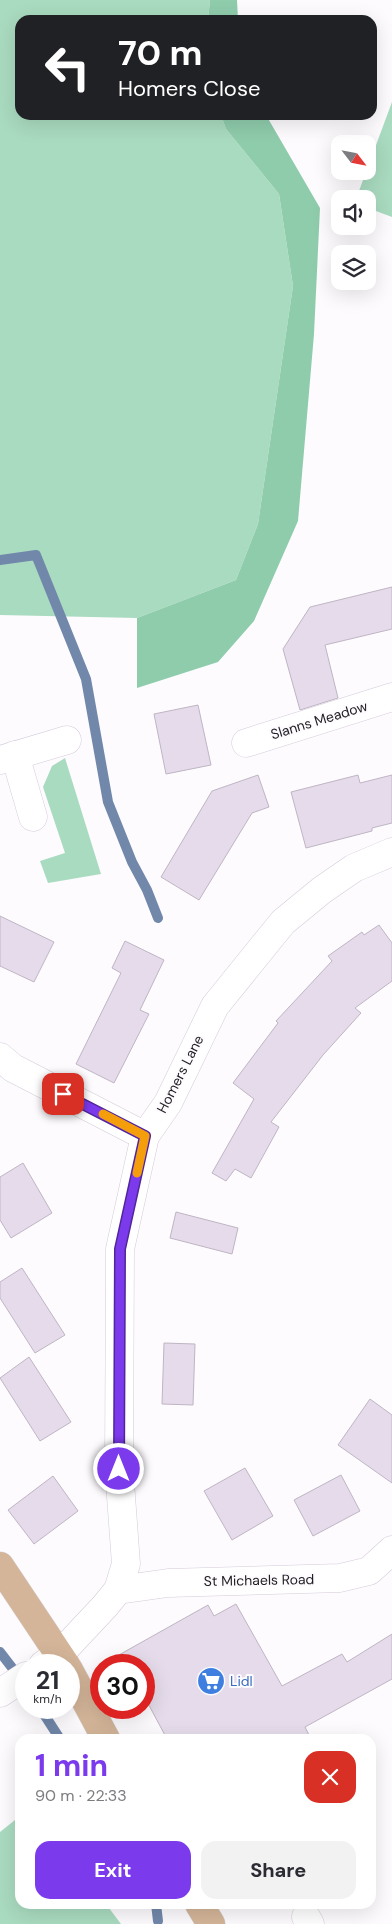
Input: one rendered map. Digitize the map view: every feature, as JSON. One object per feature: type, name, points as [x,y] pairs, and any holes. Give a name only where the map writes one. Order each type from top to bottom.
[{"type":"main road","points":[[0,1566],[54,1654]]},
{"type":"main road","points":[[80,1697],[103,1734]]},
{"type":"main road","points":[[203,1909],[211,1924]]},
{"type":"street","name":"Slanns Meadow","points":[[246,743],[392,698]]},
{"type":"street","points":[[33,817],[8,758],[66,740]]},
{"type":"street","name":"Homers Lane","points":[[66,1654],[118,1590],[126,1564],[119,1469],[120,1249],[145,1136],[168,1103],[215,1006],[283,922],[322,890],[354,868],[392,852]]},
{"type":"street","points":[[0,1056],[13,1068],[145,1136]]},
{"type":"street","name":"St Michaels Road","points":[[118,1590],[168,1583],[340,1578],[369,1570],[392,1550]]},
{"type":"street","points":[[0,1693],[15,1683]]},
{"type":"green space","points":[[0,0],[210,0],[208,15],[15,15],[15,120],[223,120],[226,129],[279,194],[293,286],[258,524],[236,580],[137,618],[0,615]]},
{"type":"green space","points":[[210,0],[237,0],[238,15],[208,15]]},
{"type":"green space","points":[[392,102],[392,217],[376,211],[376,190],[359,190],[363,180],[376,180],[376,145]]},
{"type":"green space","points":[[223,120],[269,120],[320,208],[314,334],[298,521],[254,621],[218,662],[137,688],[137,618],[236,580],[258,524],[293,286],[279,194],[226,129]]},
{"type":"green space","points":[[65,758],[101,874],[48,883],[40,861],[65,853],[43,787],[52,766]]},
{"type":"green space","points":[[15,1820],[15,1909],[110,1909],[121,1924],[0,1924],[0,1832]]},
{"type":"building","points":[[392,587],[392,629],[325,645],[338,698],[300,710],[283,649],[310,607]]},
{"type":"building","points":[[198,705],[211,765],[166,774],[154,714]]},
{"type":"building","points":[[258,775],[269,807],[252,813],[199,900],[161,877],[212,791]]},
{"type":"building","points":[[358,775],[360,783],[392,775],[392,823],[372,828],[372,831],[306,848],[291,792]]},
{"type":"building","points":[[0,916],[54,942],[34,982],[0,966]]},
{"type":"building","points":[[379,925],[392,943],[392,981],[355,1008],[361,1013],[323,1055],[271,1122],[279,1127],[251,1178],[235,1169],[226,1181],[212,1173],[254,1099],[233,1083],[278,1023],[276,1021],[332,961],[328,956],[362,932],[364,935]]},
{"type":"building","points":[[125,941],[164,960],[140,1010],[149,1014],[114,1083],[76,1064],[121,973],[112,968]]},
{"type":"building","points":[[23,1163],[52,1213],[11,1238],[0,1220],[0,1177]]},
{"type":"building","points":[[176,1212],[238,1228],[232,1254],[170,1238]]},
{"type":"building","points":[[22,1268],[65,1335],[35,1353],[0,1298],[0,1282]]},
{"type":"building","points":[[164,1343],[195,1344],[193,1405],[162,1404]]},
{"type":"building","points":[[29,1357],[71,1422],[40,1441],[0,1378]]},
{"type":"building","points":[[370,1399],[392,1415],[392,1483],[338,1445]]},
{"type":"building","points":[[245,1468],[273,1516],[232,1540],[204,1491]]},
{"type":"building","points":[[341,1475],[360,1511],[313,1536],[294,1500]]},
{"type":"building","points":[[53,1476],[78,1511],[34,1544],[8,1510]]},
{"type":"building","name":"Lidl","points":[[236,1604],[282,1686],[342,1654],[347,1662],[392,1634],[392,1679],[305,1727],[308,1734],[164,1734],[155,1717],[155,1654],[121,1654],[208,1605],[214,1616]]},
{"type":"waterway","points":[[0,560],[36,555],[86,679],[108,802],[132,862],[147,890],[158,918]]},
{"type":"waterway","points":[[0,1652],[15,1672]]},
{"type":"waterway","points":[[47,1719],[57,1734]]},
{"type":"waterway","points":[[157,1909],[158,1921]]},
{"type":"slow traffic","points":[[103,1114],[145,1136],[137,1173]]},
{"type":"place","name":"Lidl","points":[[211,1681]]},
{"type":"route","points":[[63,1094],[145,1136],[120,1249],[119,1469]]}]
